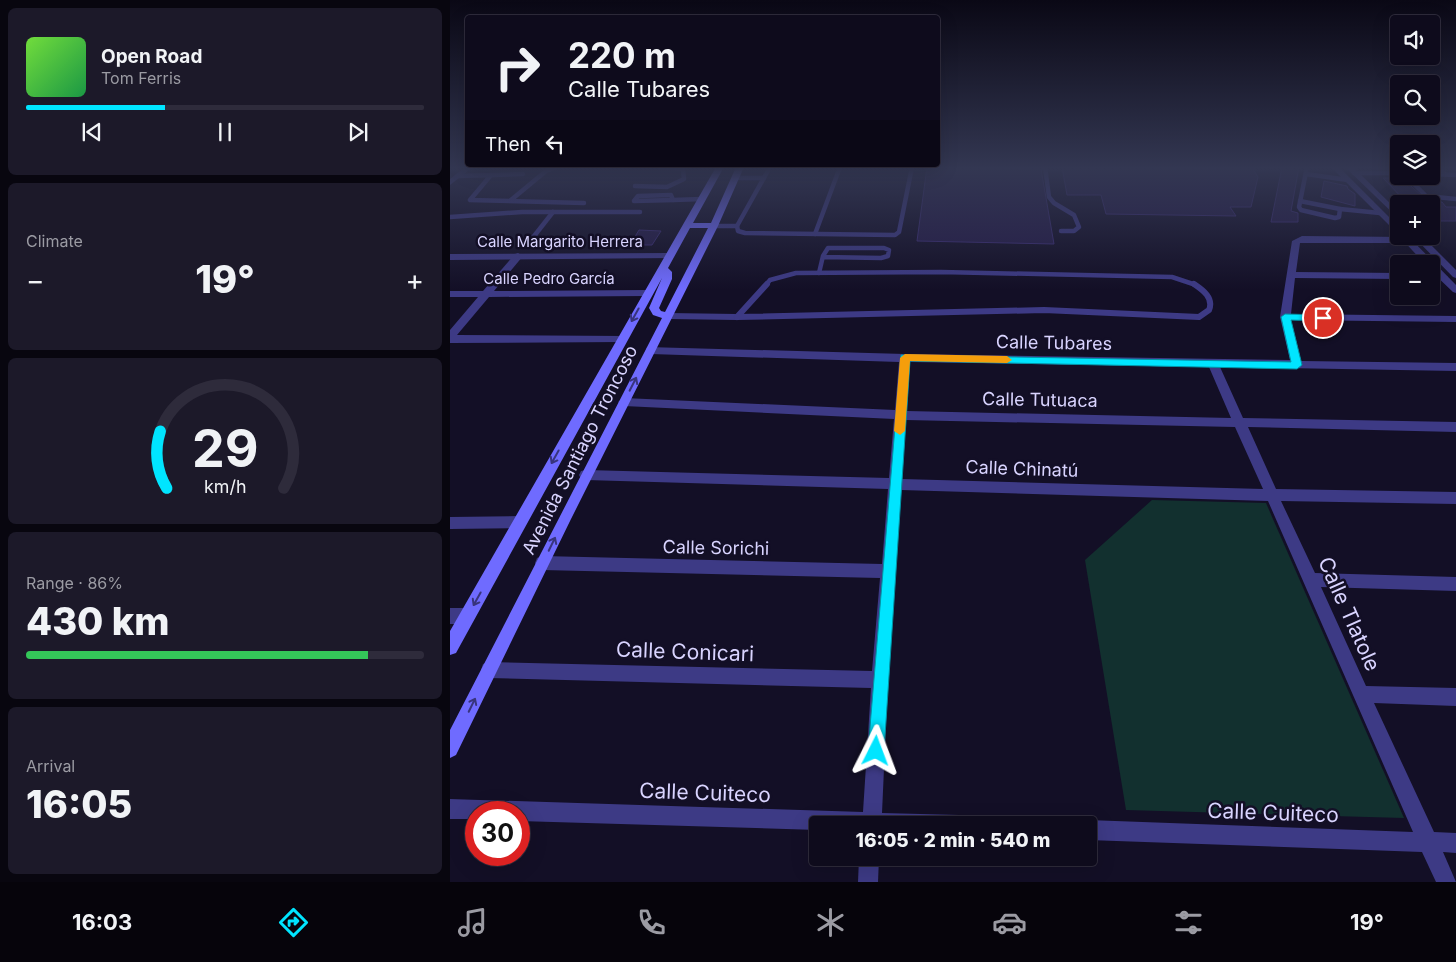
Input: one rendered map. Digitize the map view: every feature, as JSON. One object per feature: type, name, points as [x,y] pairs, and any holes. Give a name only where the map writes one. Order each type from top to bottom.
[{"type":"main road","name":"Avenida Santiago Troncoso","points":[[450,647],[518,522],[697,208]]},
{"type":"main road","name":"Avenida Santiago Troncoso","points":[[450,749],[586,475],[722,208]]},
{"type":"main road","points":[[688,225],[714,226]]},
{"type":"main road","points":[[662,268],[667,272],[667,279],[654,308],[657,313],[668,316]]},
{"type":"street","points":[[1375,208],[1390,223]]},
{"type":"street","points":[[1297,365],[1285,317],[1290,275],[1298,240],[1390,238]]},
{"type":"street","points":[[1412,245],[1422,255]]},
{"type":"street","points":[[1426,245],[1456,275]]},
{"type":"street","points":[[450,338],[518,256]]},
{"type":"street","name":"Calle Margarito Herrera","points":[[450,257],[669,256]]},
{"type":"street","points":[[1440,274],[1456,290]]},
{"type":"street","points":[[1290,275],[1390,276]]},
{"type":"street","name":"Calle Pedro García","points":[[450,294],[647,293]]},
{"type":"street","points":[[1285,317],[1456,319]]},
{"type":"street","points":[[450,338],[622,338]]},
{"type":"street","name":"Calle Tubares","points":[[651,350],[905,358],[1456,368]]},
{"type":"street","points":[[872,816],[880,680],[905,358]]},
{"type":"street","name":"Calle Tlatole","points":[[1213,364],[1270,495],[1312,580],[1446,882]]},
{"type":"street","name":"Calle Tutuaca","points":[[624,402],[901,415],[1456,427]]},
{"type":"street","name":"Calle Chinatú","points":[[586,475],[1270,495],[1456,498]]},
{"type":"street","points":[[450,523],[518,522]]},
{"type":"street","name":"Calle Sorichi","points":[[542,563],[889,571]]},
{"type":"street","points":[[1312,580],[1456,584]]},
{"type":"street","points":[[450,616],[467,616]]},
{"type":"street","name":"Calle Conicari","points":[[490,670],[880,680]]},
{"type":"street","points":[[1363,694],[1456,697]]},
{"type":"street","name":"Calle Cuiteco","points":[[450,809],[809,821]]},
{"type":"street","name":"Calle Cuiteco","points":[[1097,830],[1456,843]]},
{"type":"street","points":[[868,882],[869,866]]},
{"type":"lane","points":[[747,208],[737,226],[738,231],[745,233],[815,234],[898,234],[903,208]]},
{"type":"lane","points":[[815,234],[825,208]]},
{"type":"lane","points":[[1061,231],[1074,231],[1079,227],[1074,215],[1063,208]]},
{"type":"lane","points":[[1300,208],[1335,218],[1339,217],[1340,209]]},
{"type":"lane","points":[[1336,208],[1380,213]]},
{"type":"lane","points":[[450,216],[553,212],[640,212]]},
{"type":"lane","points":[[531,240],[553,212]]},
{"type":"lane","points":[[714,226],[737,226]]},
{"type":"lane","points":[[819,273],[823,258],[825,251],[832,247],[888,250],[888,256],[881,258],[823,258]]},
{"type":"lane","points":[[668,316],[737,317],[1044,310],[1200,317],[1208,314],[1211,308],[1210,300],[1194,284],[1172,277],[941,272],[796,273],[770,280],[737,317]]},
{"type":"green space","points":[[1152,500],[1266,503],[1404,818],[1126,810],[1085,560]]},
{"type":"building","points":[[921,208],[1048,208],[1054,244],[917,241]]},
{"type":"building","points":[[1104,208],[1231,208],[1236,216],[1106,214]]},
{"type":"building","points":[[1274,208],[1292,208],[1291,211],[1298,213],[1298,222],[1271,222]]},
{"type":"building","points":[[1440,208],[1456,208],[1456,221],[1440,221]]},
{"type":"building","points":[[639,230],[661,231],[652,245],[630,245]]},
{"type":"slow traffic","points":[[900,431],[905,358],[1007,360]]},
{"type":"route","points":[[876,751],[905,358],[1297,365],[1285,317],[1323,318]]}]
